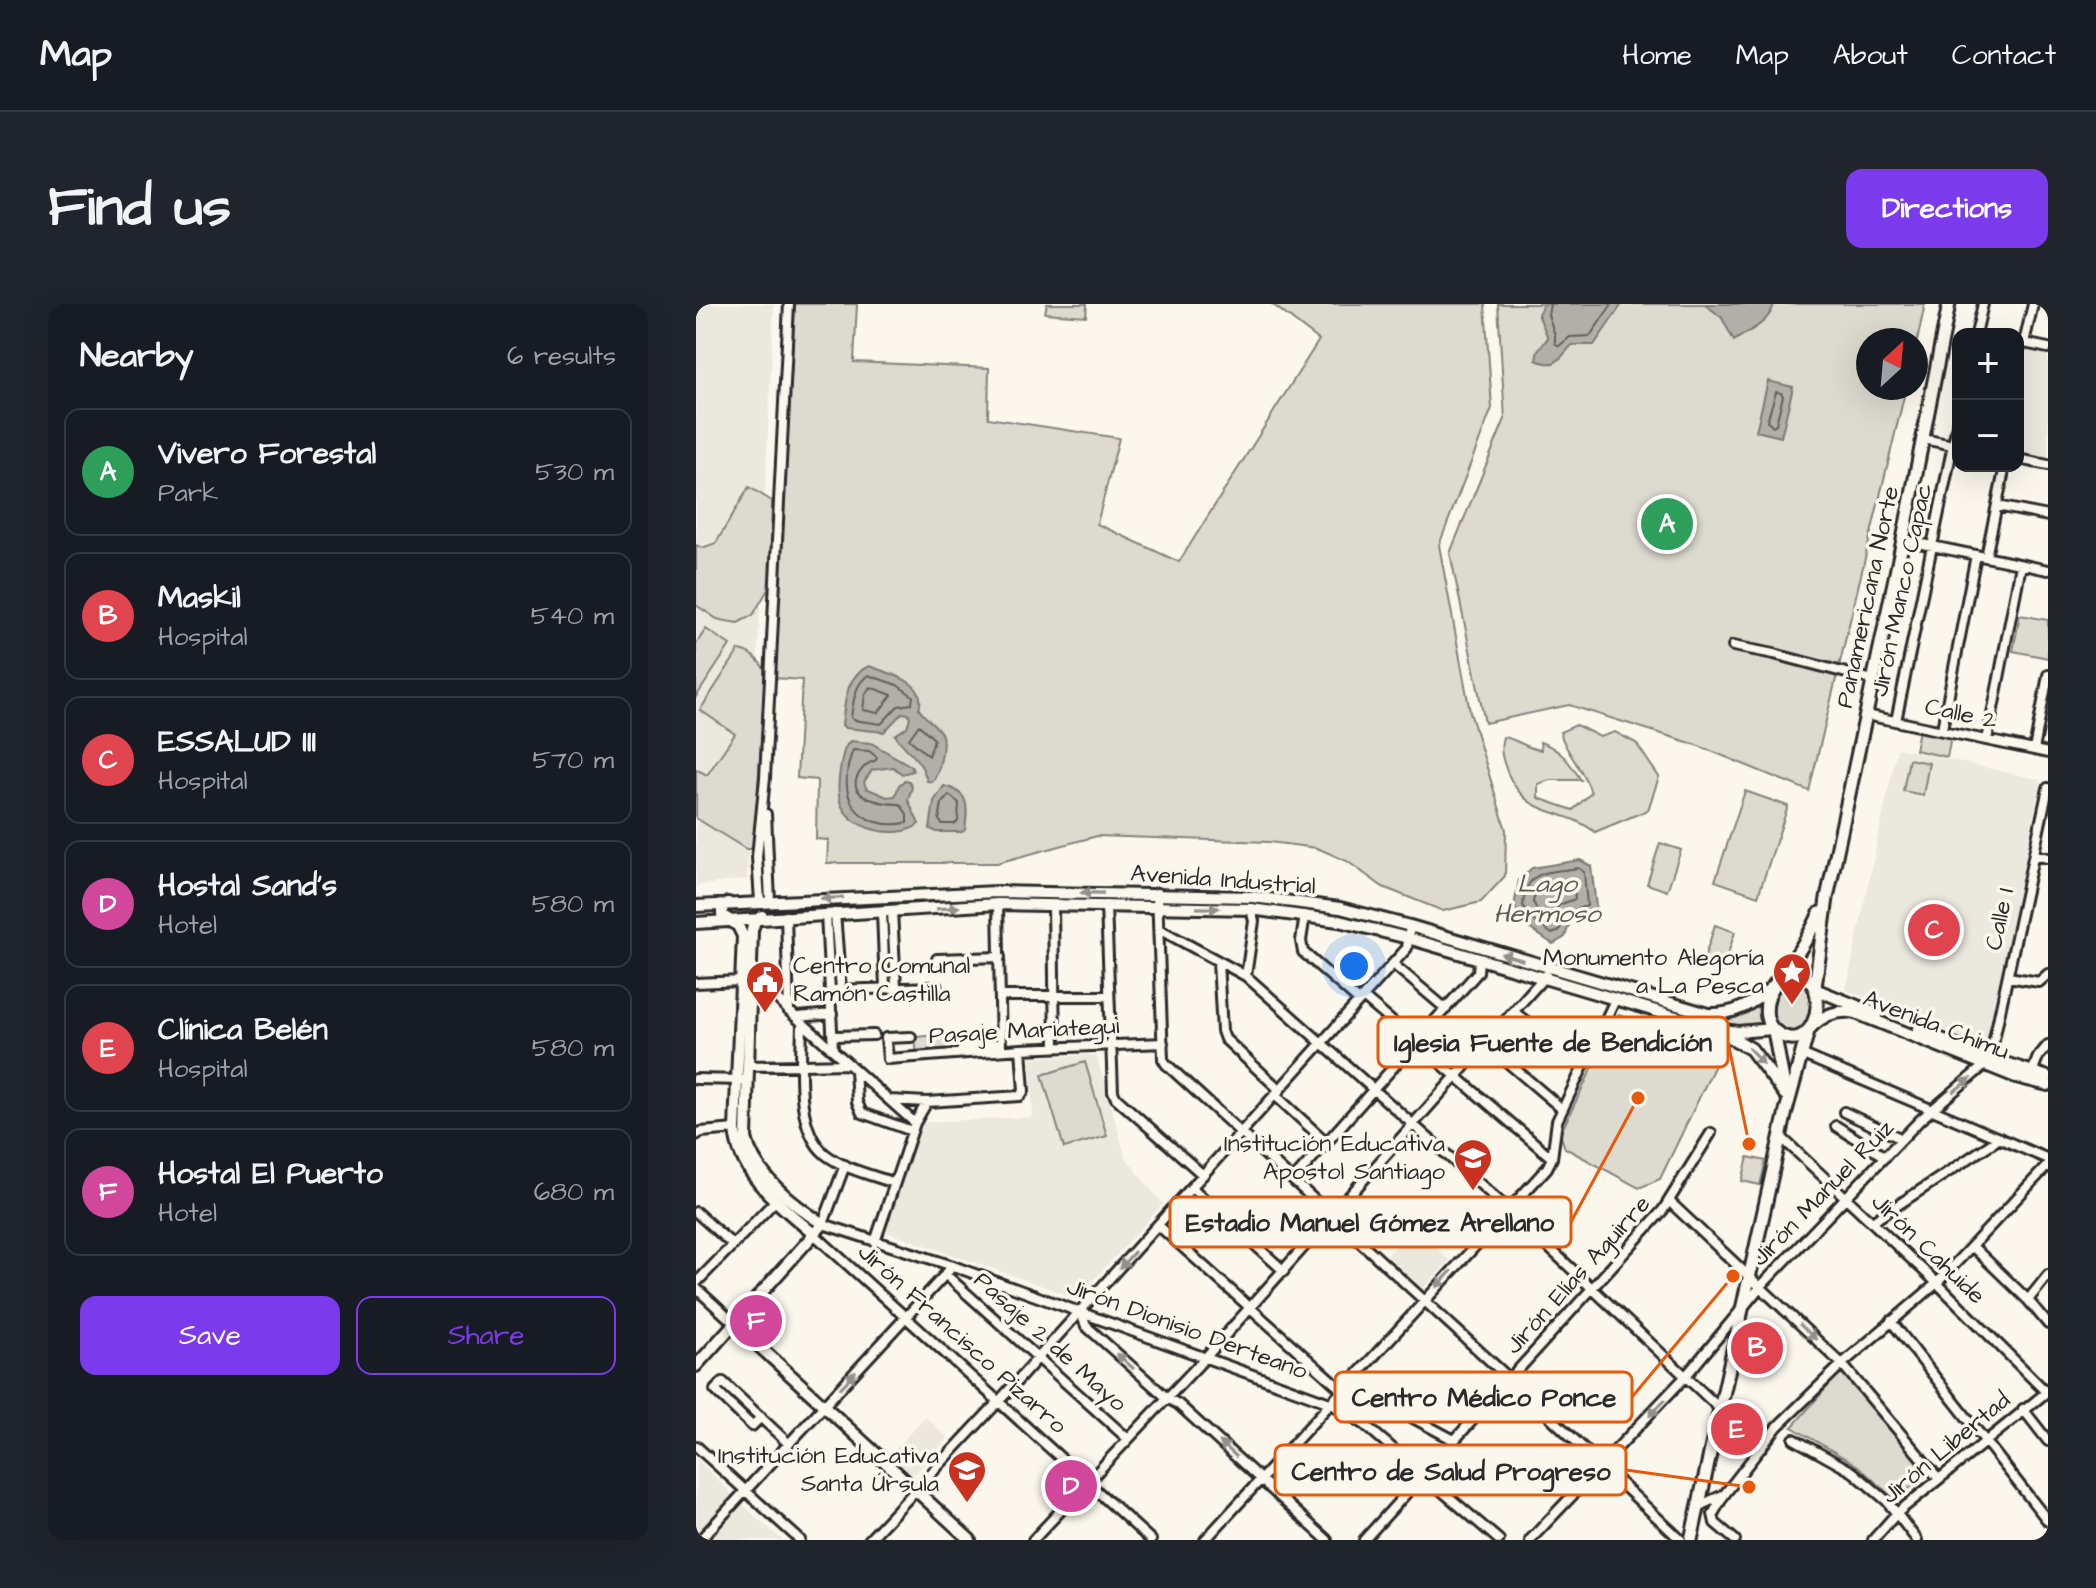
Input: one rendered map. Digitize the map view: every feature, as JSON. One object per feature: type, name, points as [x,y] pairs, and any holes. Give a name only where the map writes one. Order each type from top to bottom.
[{"type":"highway","name":"Panamericana Norte","points":[[1816,988],[1827,898],[1837,862],[1949,304]]},
{"type":"highway","name":"Panamericana Norte","points":[[1775,984],[1808,936],[1827,898]]},
{"type":"highway","points":[[1691,1540],[1786,1111],[1818,1004],[1816,988],[1796,976],[1775,984],[1766,1009],[1773,1030],[1786,1111]]},
{"type":"highway","points":[[1773,1030],[1791,1037],[1810,1028]]},
{"type":"highway","points":[[1717,1029],[1751,1049],[1785,1094]]},
{"type":"main road","name":"Avenida Industrial","points":[[696,906],[997,892],[1253,897],[1301,902],[1410,926],[1708,1014],[1722,1015],[1744,1009],[1775,984]]},
{"type":"main road","points":[[765,901],[765,910],[752,930],[746,982],[742,1080],[735,1129],[738,1148],[748,1170],[815,1235]]},
{"type":"main road","points":[[696,1366],[823,1224],[768,1178],[752,1156],[746,1138],[742,1080],[748,1066],[743,936],[738,926],[727,920],[721,910],[728,903]]},
{"type":"main road","name":"Avenida Industrial","points":[[696,923],[998,904],[1251,909],[1305,915],[1408,938],[1717,1029],[1738,1032],[1773,1030]]},
{"type":"main road","name":"Avenida Chimu","points":[[1816,988],[1988,1061]]},
{"type":"main road","name":"Avenida Chimu","points":[[1810,1028],[1828,1015],[1850,1012],[2048,1085]]},
{"type":"main road","name":"Avenida Chimu","points":[[2030,1077],[2048,1077]]},
{"type":"main road","points":[[735,1324],[970,1540]]},
{"type":"street","points":[[765,901],[765,778],[789,304]]},
{"type":"street","points":[[1977,328],[1983,304]]},
{"type":"street","points":[[2033,304],[2024,343],[2048,348]]},
{"type":"street","points":[[1923,439],[1952,445]]},
{"type":"street","name":"Jirón Manco Capac","points":[[1896,721],[1952,459]]},
{"type":"street","points":[[2024,460],[2048,465]]},
{"type":"street","points":[[1942,729],[1981,556],[2004,472]]},
{"type":"street","points":[[1997,506],[2048,516]]},
{"type":"street","points":[[1903,540],[2048,570]]},
{"type":"street","points":[[1987,740],[2021,565]]},
{"type":"street","points":[[1733,646],[1873,680]]},
{"type":"street","points":[[2034,750],[2048,675]]},
{"type":"street","name":"Calle 2","points":[[1866,715],[2048,753]]},
{"type":"street","name":"Calle I","points":[[1988,1061],[2048,788]]},
{"type":"street","points":[[2034,855],[2048,858]]},
{"type":"street","points":[[1157,893],[1166,1064],[1681,1540]]},
{"type":"street","points":[[998,904],[1001,1048]]},
{"type":"street","points":[[1053,905],[1055,1047]]},
{"type":"street","points":[[1106,905],[1107,996],[1113,1092],[1203,1175]]},
{"type":"street","points":[[1246,976],[1254,921],[1251,909]]},
{"type":"street","points":[[885,987],[887,912]]},
{"type":"street","points":[[887,912],[896,987]]},
{"type":"street","points":[[831,914],[837,990],[832,1014],[833,1049]]},
{"type":"street","points":[[1305,915],[1301,941],[1303,952],[1415,1041],[1552,1158]]},
{"type":"street","points":[[786,916],[789,1011]]},
{"type":"street","points":[[872,1539],[1393,964],[1407,948],[1410,926]]},
{"type":"street","points":[[1159,929],[1246,976],[1415,1124],[1719,1408]]},
{"type":"street","points":[[937,959],[1000,957]]},
{"type":"street","points":[[1293,1180],[1478,972],[1479,960]]},
{"type":"street","points":[[1218,962],[1225,1039],[1326,1142]]},
{"type":"street","points":[[1393,964],[1446,1009]]},
{"type":"street","points":[[1033,1540],[1333,1217],[1552,968]]},
{"type":"street","points":[[2008,977],[2039,982],[2048,974]]},
{"type":"street","points":[[696,983],[746,982],[768,989],[789,988]]},
{"type":"street","points":[[837,990],[937,987]]},
{"type":"street","points":[[768,989],[889,1100],[914,1127]]},
{"type":"street","points":[[1000,996],[1107,996]]},
{"type":"street","points":[[1205,1540],[1547,1168],[1562,1109],[1615,1000]]},
{"type":"street","points":[[1514,1012],[1583,1067]]},
{"type":"street","points":[[800,1019],[832,1014]]},
{"type":"street","points":[[800,1019],[804,1115],[809,1135],[824,1153],[845,1165],[894,1183]]},
{"type":"street","points":[[833,1036],[874,1035]]},
{"type":"street","name":"Pasaje Mariategui","points":[[911,1037],[886,1038],[888,1059],[1001,1048],[1163,1043]]},
{"type":"street","points":[[1486,1044],[1562,1109]]},
{"type":"street","points":[[2030,1077],[2038,1057],[2048,1045]]},
{"type":"street","points":[[889,1100],[927,1102],[1020,1096],[1024,1091],[1021,1049]]},
{"type":"street","points":[[1801,1054],[2048,1159]]},
{"type":"street","name":"Jirón Manuel Ruiz","points":[[1530,1540],[1685,1377],[1760,1287],[1932,1109],[1988,1061]]},
{"type":"street","points":[[748,1066],[852,1067]]},
{"type":"street","points":[[852,1067],[857,1102],[862,1113],[914,1127]]},
{"type":"street","points":[[696,1079],[742,1080]]},
{"type":"street","points":[[875,1242],[914,1127],[927,1102]]},
{"type":"street","points":[[1844,1112],[1902,1139]]},
{"type":"street","points":[[1836,1126],[1885,1157]]},
{"type":"street","points":[[696,1135],[735,1129]]},
{"type":"street","name":"Jirón Elías Aguirre","points":[[1364,1540],[1670,1202],[1711,1133]]},
{"type":"street","name":"Jirón Cahuide","points":[[1781,1137],[2047,1391]]},
{"type":"street","points":[[1872,1222],[2000,1138]]},
{"type":"street","points":[[823,1224],[845,1165]]},
{"type":"street","points":[[1735,1540],[1713,1519],[1724,1495],[1777,1427],[1842,1364],[1937,1283],[2048,1165]]},
{"type":"street","points":[[1192,1188],[1284,1271]]},
{"type":"street","points":[[735,1324],[696,1286],[776,1200]]},
{"type":"street","points":[[1670,1202],[1842,1364],[1939,1479]]},
{"type":"street","points":[[696,1212],[733,1245]]},
{"type":"street","name":"Jirón Dionisio Derteano","points":[[823,1224],[953,1266],[1330,1403],[1364,1424],[1499,1540]]},
{"type":"street","points":[[1158,1225],[1345,1386],[1454,1440]]},
{"type":"street","name":"Jirón Francisco Pizarro","points":[[815,1235],[1151,1540]]},
{"type":"street","points":[[1973,1247],[2028,1300],[2048,1324]]},
{"type":"street","points":[[700,1540],[953,1266]]},
{"type":"street","name":"Pasaje 2 de Mayo","points":[[945,1274],[1128,1439]]},
{"type":"street","points":[[2028,1300],[2048,1275]]},
{"type":"street","points":[[1080,1311],[1086,1326],[1167,1398],[1178,1404],[1327,1540]]},
{"type":"street","points":[[1891,1321],[2048,1521]]},
{"type":"street","points":[[723,1382],[715,1390],[752,1426],[761,1417],[789,1444]]},
{"type":"street","name":"Jirón Libertad","points":[[1873,1540],[1897,1513],[2047,1391]]},
{"type":"street","points":[[2023,1409],[2048,1441]]},
{"type":"street","points":[[1794,1439],[1853,1472],[1897,1513],[1917,1540]]},
{"type":"street","points":[[696,1446],[800,1540]]},
{"type":"street","points":[[1700,1510],[1724,1495]]},
{"type":"shaded area","points":[[696,304],[774,304],[747,879],[696,886]]},
{"type":"shaded area","points":[[795,304],[857,304],[854,362],[989,368],[988,418],[1119,438],[1097,524],[1179,562],[1319,340],[1272,304],[1485,304],[1492,408],[1439,545],[1470,712],[1506,830],[1505,876],[1481,902],[1443,911],[1383,887],[1347,861],[1317,848],[1269,842],[1097,836],[997,863],[827,863],[828,840],[816,839],[817,780],[797,778],[802,680],[775,678]]},
{"type":"shaded area","points":[[1047,304],[1087,304],[1086,316],[1045,313]]},
{"type":"shaded area","points":[[1498,304],[1925,304],[1920,328],[1856,328],[1856,400],[1903,400],[1809,791],[1694,744],[1569,705],[1485,723],[1450,553],[1505,419]]},
{"type":"shaded area","points":[[2024,347],[2048,352],[2048,458],[2024,453]]},
{"type":"shaded area","points":[[749,487],[772,501],[770,586],[753,615],[738,623],[717,619],[696,605],[696,545],[702,548],[716,543]]},
{"type":"shaded area","points":[[2020,615],[2048,620],[2048,658],[2013,651]]},
{"type":"shaded area","points":[[706,629],[730,645],[696,697],[696,644]]},
{"type":"shaded area","points":[[739,650],[755,658],[766,672],[752,849],[746,849],[696,818],[696,769],[707,775],[735,734],[700,710]]},
{"type":"shaded area","points":[[1576,725],[1600,737],[1615,732],[1636,743],[1659,777],[1648,810],[1595,832],[1570,818],[1536,806],[1516,789],[1503,760],[1503,737],[1536,749],[1541,750],[1540,742],[1554,748],[1581,780],[1550,780],[1538,784],[1538,798],[1573,810],[1591,793],[1560,732]]},
{"type":"shaded area","points":[[1919,730],[1951,736],[1947,757],[1915,750]]},
{"type":"shaded area","points":[[1897,748],[2041,780],[1986,1047],[1846,990]]},
{"type":"shaded area","points":[[1909,759],[1929,763],[1923,795],[1903,791]]},
{"type":"shaded area","points":[[1745,791],[1788,806],[1758,896],[1715,881]]},
{"type":"shaded area","points":[[1660,843],[1681,850],[1667,891],[1647,884]]},
{"type":"shaded area","points":[[1715,925],[1735,932],[1722,972],[1702,965]]},
{"type":"shaded area","points":[[1554,974],[1708,1019],[1735,1018],[1761,1004],[1760,1015],[1765,1028],[1716,1027],[1554,977]]},
{"type":"shaded area","points":[[1789,982],[1803,986],[1811,994],[1812,1010],[1806,1025],[1792,1032],[1777,1023],[1771,1008],[1775,993]]},
{"type":"shaded area","points":[[1618,1015],[1694,1036],[1699,1052],[1717,1061],[1660,1179],[1639,1188],[1565,1148],[1560,1134]]},
{"type":"shaded area","points":[[950,1034],[951,1053],[917,1056],[915,1037]]},
{"type":"shaded area","points":[[1096,1055],[1126,1158],[1163,1204],[1077,1298],[884,1231],[922,1122],[1033,1117],[1030,1057]]},
{"type":"shaded area","points":[[1085,1062],[1107,1136],[1064,1148],[1042,1075]]},
{"type":"shaded area","points":[[1748,1157],[1766,1161],[1760,1185],[1742,1181]]},
{"type":"shaded area","points":[[1415,1227],[1450,1261],[1422,1289],[1387,1255]]},
{"type":"shaded area","points":[[1842,1370],[1928,1473],[1895,1500],[1858,1466],[1792,1427]]},
{"type":"shaded area","points":[[925,1417],[948,1438],[915,1474],[906,1472],[889,1456]]},
{"type":"shaded area","points":[[697,1459],[732,1494],[696,1536]]},
{"type":"shaded area","points":[[742,1504],[782,1540],[707,1540]]},
{"type":"water","points":[[1544,304],[1622,304],[1594,345],[1572,345],[1557,361],[1549,363],[1536,360],[1538,350],[1548,338],[1538,314]]},
{"type":"water","points":[[1705,304],[1774,304],[1763,322],[1734,341],[1722,318]]},
{"type":"water","points":[[1768,381],[1793,387],[1781,437],[1756,431]]},
{"type":"water","points":[[869,666],[913,685],[920,699],[919,709],[941,733],[941,759],[932,782],[927,781],[918,761],[895,735],[907,727],[908,714],[902,713],[884,732],[845,728],[842,725],[851,683]]},
{"type":"water","points":[[850,741],[871,743],[911,766],[913,771],[902,774],[893,767],[872,770],[864,782],[866,788],[887,797],[895,796],[899,785],[905,780],[909,781],[912,787],[908,800],[919,824],[899,832],[874,830],[852,819],[845,811],[839,797],[840,768]]},
{"type":"water","points":[[944,786],[963,796],[967,808],[965,830],[962,832],[930,829],[934,801]]},
{"type":"water","name":"Lago Hermoso","points":[[1580,860],[1591,866],[1596,906],[1593,917],[1571,918],[1565,937],[1553,944],[1526,926],[1514,906],[1519,880],[1532,868]]},
{"type":"place","name":"Vivero Forestal","points":[[1667,524]]},
{"type":"place","name":"ESSALUD III","points":[[1934,930]]},
{"type":"place","name":"Monumento Alegoría a La Pesca","points":[[1792,1006]]},
{"type":"place","name":"Centro Comunal Ramón Castilla","points":[[765,1014]]},
{"type":"place","name":"Estadio Manuel Gómez Arellano","points":[[1638,1098]]},
{"type":"place","name":"Iglesia Fuente de Bendicíón","points":[[1749,1144]]},
{"type":"place","name":"Institución Educativa Apostol Santiago","points":[[1473,1192]]},
{"type":"place","name":"Centro Médico Ponce","points":[[1733,1276]]},
{"type":"place","name":"Hostal El Puerto","points":[[756,1321]]},
{"type":"place","name":"Maskil","points":[[1757,1348]]},
{"type":"place","name":"Clínica Belén","points":[[1737,1429]]},
{"type":"place","name":"Hostal Sand's","points":[[1071,1486]]},
{"type":"place","name":"Centro de Salud Progreso","points":[[1749,1487]]},
{"type":"place","name":"Institución Educativa Santa Úrsula","points":[[967,1504]]}]
